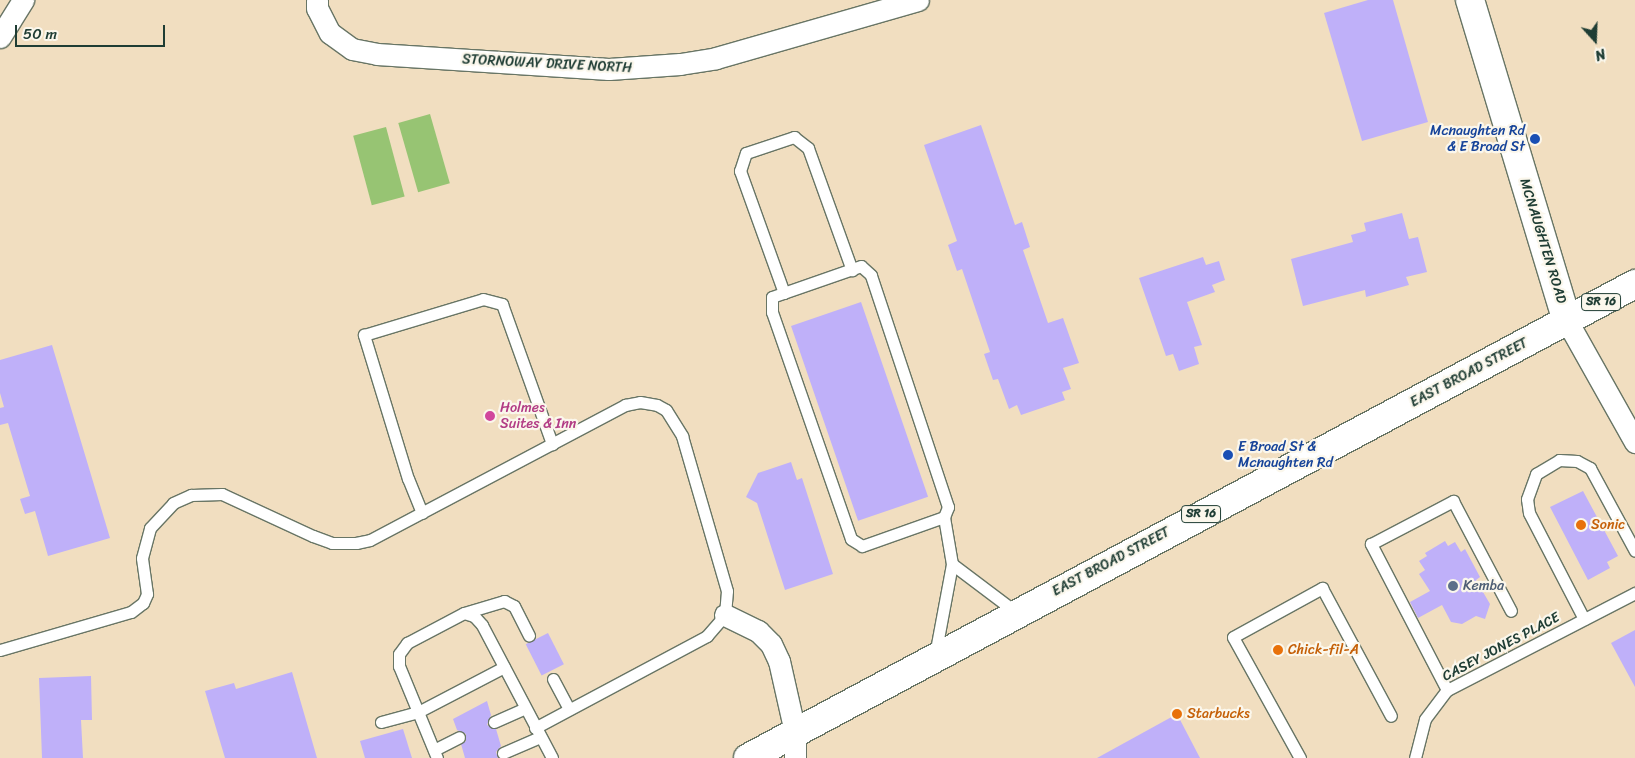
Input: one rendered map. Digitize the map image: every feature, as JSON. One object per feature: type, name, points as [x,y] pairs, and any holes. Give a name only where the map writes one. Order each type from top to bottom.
[{"type":"main road","name":"MCNAUGHTEN ROAD","points":[[1470,0],[1567,321]]},
{"type":"main road","name":"EAST BROAD STREET","points":[[748,758],[795,745],[934,657],[1635,284]]},
{"type":"street","name":"STORNOWAY DRIVE NORTH","points":[[316,0],[323,22],[337,40],[352,49],[378,54],[609,69],[646,68],[716,58],[918,0]]},
{"type":"street","points":[[0,37],[22,3]]},
{"type":"street","name":"MCNAUGHTEN ROAD","points":[[1567,321],[1635,442]]},
{"type":"street","points":[[725,615],[758,631],[771,644],[779,661],[795,745],[811,758]]},
{"type":"lane","points":[[784,293],[740,171],[746,153],[794,136],[808,148],[852,270]]},
{"type":"lane","points":[[934,657],[952,564],[944,517],[948,507],[935,461],[871,275],[861,266],[772,298],[772,312],[851,539],[862,546],[944,517]]},
{"type":"lane","points":[[422,512],[408,478],[364,335],[484,299],[502,304],[552,444]]},
{"type":"lane","points":[[0,650],[131,612],[143,603],[147,594],[142,558],[147,534],[159,516],[173,503],[191,495],[222,494],[236,498],[332,543],[370,540],[625,405],[640,402],[666,410],[682,436],[727,591],[725,615],[707,636],[569,709],[538,733],[503,753]]},
{"type":"lane","points":[[1584,619],[1529,513],[1527,498],[1536,474],[1559,460],[1577,461],[1590,468],[1635,551]]},
{"type":"lane","points":[[1448,690],[1371,544],[1453,501],[1511,611]]},
{"type":"lane","points":[[952,564],[1017,612]]},
{"type":"lane","points":[[1300,758],[1233,636],[1322,588],[1392,716]]},
{"type":"lane","name":"CASEY JONES PLACE","points":[[1415,758],[1425,719],[1448,690],[1635,593]]},
{"type":"lane","points":[[459,737],[435,754],[399,666],[399,654],[406,643],[464,613],[504,600],[514,606],[529,635]]},
{"type":"lane","points":[[464,613],[474,616],[482,626],[552,758]]},
{"type":"lane","points":[[381,722],[418,712],[504,667]]},
{"type":"lane","points":[[553,679],[569,709]]},
{"type":"lane","points":[[494,722],[525,708]]},
{"type":"green space","points":[[430,114],[450,183],[418,192],[398,123]]},
{"type":"green space","points":[[386,127],[405,197],[372,205],[353,136]]},
{"type":"building","points":[[1368,0],[1393,0],[1428,122],[1362,141],[1324,13]]},
{"type":"building","points":[[981,125],[1015,225],[1022,222],[1030,247],[1023,250],[1048,323],[1063,318],[1079,363],[1063,368],[1071,389],[1062,392],[1065,400],[1021,415],[1017,405],[1009,409],[998,379],[993,380],[984,354],[990,352],[962,269],[957,271],[948,245],[957,241],[924,145]]},
{"type":"building","points":[[1402,213],[1409,239],[1418,237],[1427,272],[1406,277],[1409,285],[1366,297],[1365,290],[1303,306],[1291,259],[1353,242],[1351,235],[1366,231],[1364,223]]},
{"type":"building","points":[[1203,257],[1206,265],[1219,261],[1225,280],[1212,285],[1215,292],[1187,302],[1202,345],[1194,347],[1199,364],[1179,371],[1173,354],[1166,356],[1139,278]]},
{"type":"building","points":[[861,302],[928,497],[858,521],[791,326]]},
{"type":"building","points":[[52,345],[110,538],[48,556],[35,511],[25,514],[20,499],[30,496],[8,423],[0,425],[0,408],[4,407],[0,393],[0,360]]},
{"type":"building","points":[[791,462],[797,480],[802,478],[833,574],[785,590],[757,503],[746,497],[758,473]]},
{"type":"building","name":"Sonic","points":[[1583,491],[1618,556],[1607,562],[1610,568],[1588,580],[1550,507]]},
{"type":"building","name":"Kemba","points":[[1445,541],[1448,546],[1455,542],[1461,552],[1465,549],[1480,577],[1476,580],[1490,604],[1485,619],[1476,616],[1462,624],[1451,622],[1442,605],[1418,618],[1410,602],[1430,591],[1419,574],[1425,570],[1419,561],[1427,556],[1425,553]]},
{"type":"building","points":[[1635,630],[1635,687],[1611,643]]},
{"type":"building","points":[[548,633],[564,664],[542,676],[526,644]]},
{"type":"building","points":[[292,672],[317,758],[225,758],[205,691],[234,683],[236,689]]},
{"type":"building","points":[[91,676],[92,720],[81,720],[83,758],[42,758],[39,678]]},
{"type":"building","points":[[487,701],[491,715],[487,725],[496,729],[501,746],[496,752],[498,758],[465,758],[461,744],[466,741],[466,734],[457,730],[453,719]]},
{"type":"building","points":[[1177,714],[1200,758],[1097,758]]},
{"type":"building","points":[[403,729],[412,758],[365,758],[360,741]]},
{"type":"place","name":"Mcnaughten Rd & E Broad St","points":[[1535,139]]},
{"type":"place","name":"Holmes Suites & Inn","points":[[490,416]]},
{"type":"place","name":"E Broad St & Mcnaughten Rd","points":[[1228,455]]},
{"type":"place","name":"Sonic","points":[[1581,525]]},
{"type":"place","name":"Kemba","points":[[1453,586]]},
{"type":"place","name":"Chick-fil-A","points":[[1278,650]]},
{"type":"place","name":"Starbucks","points":[[1177,714]]}]
